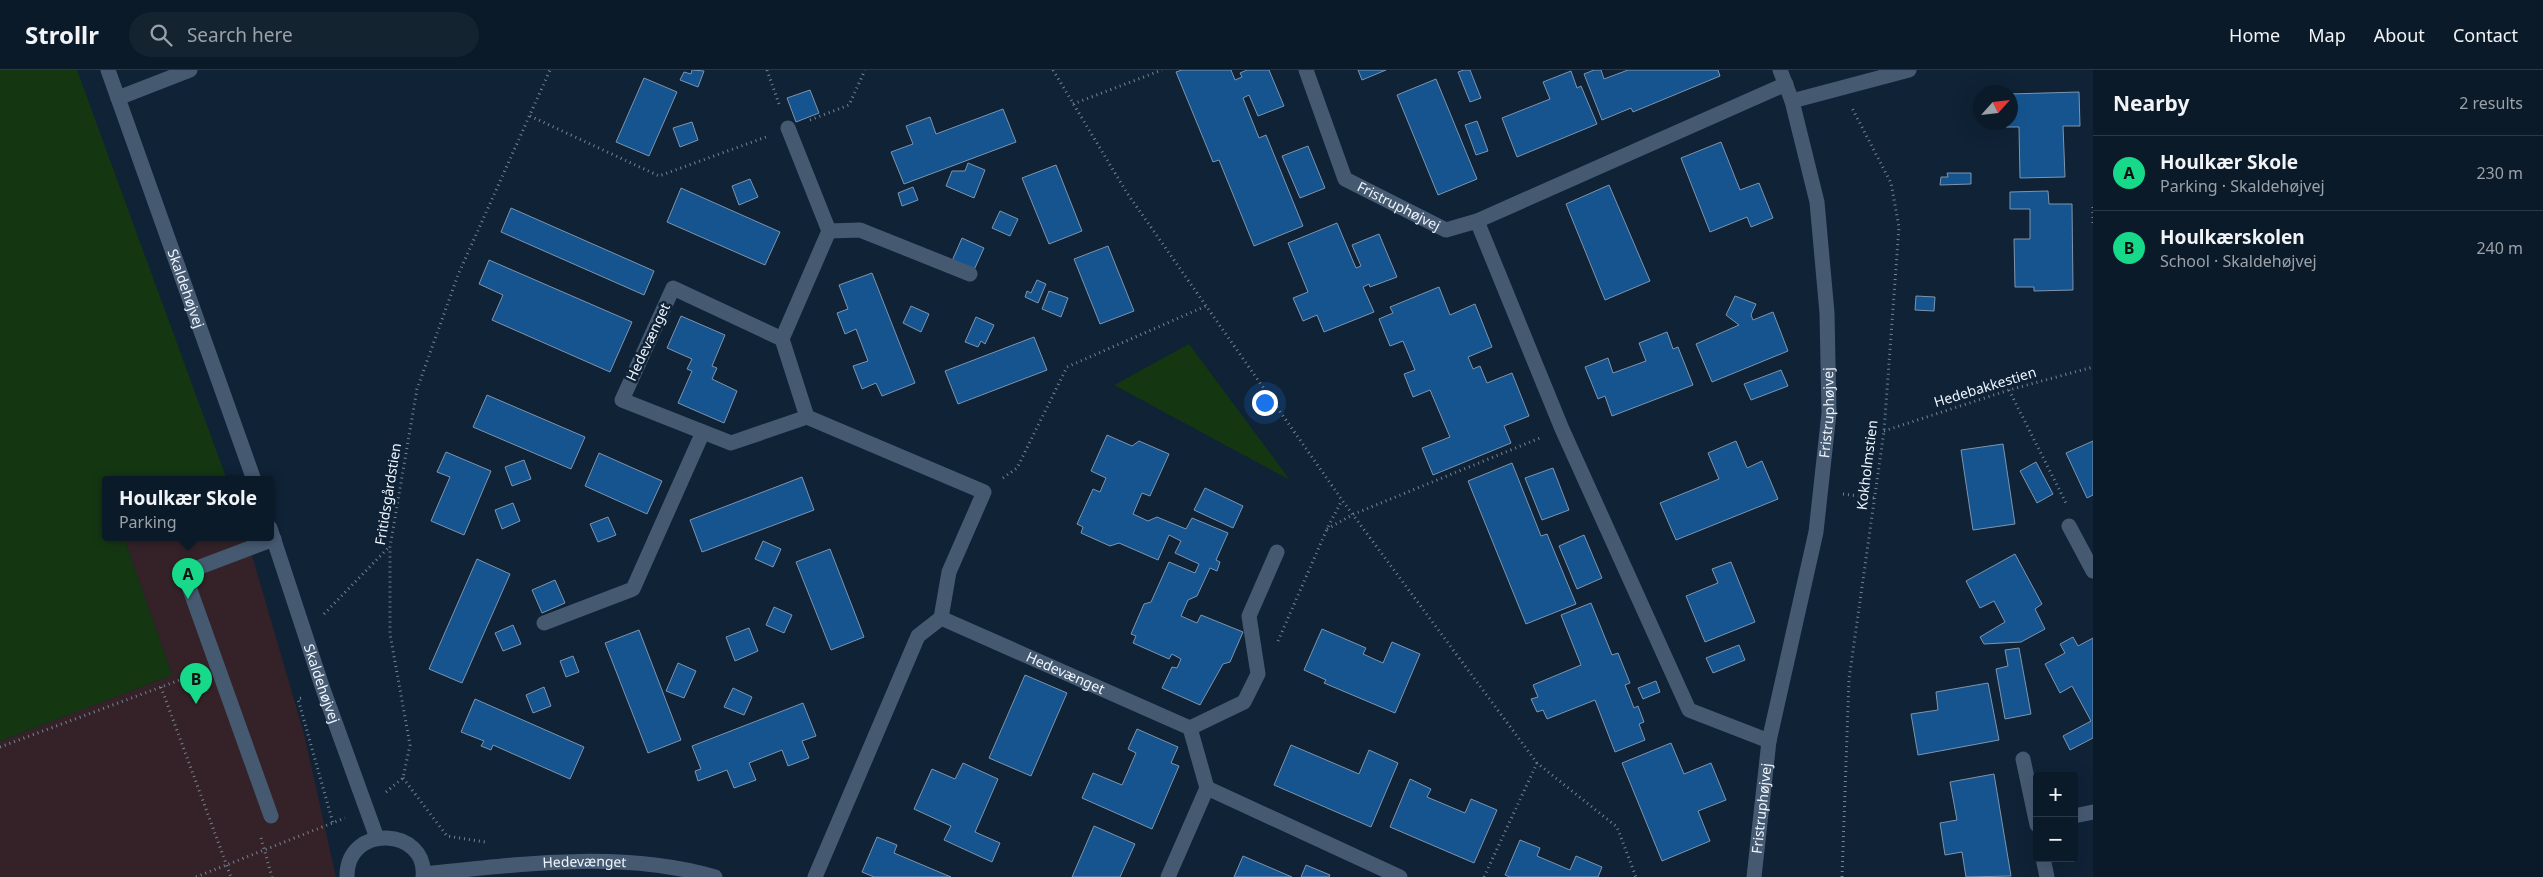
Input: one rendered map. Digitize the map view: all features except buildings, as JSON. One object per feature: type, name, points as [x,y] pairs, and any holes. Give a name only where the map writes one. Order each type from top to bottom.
[{"type":"street","name":"Skaldehøjvej","points":[[108,70],[253,476]]},
{"type":"street","points":[[118,98],[190,70]]},
{"type":"street","name":"Fristruphøjvej","points":[[1306,70],[1345,179],[1446,230],[1477,220],[1783,77],[1792,101],[1817,202],[1827,313],[1829,413],[1816,532],[1769,741],[1754,877]]},
{"type":"street","points":[[1792,101],[1909,70]]},
{"type":"street","points":[[788,128],[829,231],[782,339],[808,417],[984,492],[949,572],[941,618],[918,636],[815,877]]},
{"type":"street","points":[[1477,220],[1562,429],[1689,710],[1769,741]]},
{"type":"street","points":[[829,231],[860,230],[970,274]]},
{"type":"street","name":"Hedevænget","points":[[782,339],[673,288],[622,400],[731,444],[808,417]]},
{"type":"street","points":[[544,623],[634,589],[702,432]]},
{"type":"street","points":[[2070,526],[2093,571]]},
{"type":"street","name":"Skaldehøjvej","points":[[274,539],[323,689],[365,810],[377,838]]},
{"type":"street","points":[[254,541],[184,573],[271,816]]},
{"type":"street","points":[[1168,877],[1207,788],[1190,728],[1244,702],[1258,674],[1249,616],[1277,552]]},
{"type":"street","name":"Hedevænget","points":[[941,618],[1190,728]]},
{"type":"street","points":[[2023,759],[2035,817]]},
{"type":"street","points":[[1207,788],[1400,877]]},
{"type":"street","points":[[2078,815],[2093,812]]},
{"type":"street","points":[[344,876],[354,852],[364,843],[377,838],[389,837],[411,847],[419,857],[424,876]]},
{"type":"street","name":"Hedevænget","points":[[424,876],[504,866],[611,862],[692,870],[715,877]]},
{"type":"street","points":[[2044,862],[2047,877]]},
{"type":"path","name":"Fritidsgårdstien","points":[[403,778],[410,745],[390,634],[390,547],[417,389],[458,275],[550,70]]},
{"type":"path","points":[[767,70],[788,128]]},
{"type":"path","points":[[530,116],[659,176],[848,105],[865,70]]},
{"type":"path","points":[[1053,70],[1127,193],[1342,500],[1537,763],[1617,828],[1636,877]]},
{"type":"path","points":[[1073,104],[1162,70]]},
{"type":"path","name":"Kokholmstien","points":[[1841,87],[1891,183],[1899,227],[1884,431],[1849,679],[1842,877]]},
{"type":"path","points":[[2093,207],[2093,225]]},
{"type":"path","points":[[984,492],[1017,468],[1067,367],[1206,306]]},
{"type":"path","name":"Hedebakkestien","points":[[1884,431],[2009,390],[2093,367]]},
{"type":"path","points":[[2009,390],[2068,507],[2070,526]]},
{"type":"path","points":[[1327,529],[1354,514],[1562,429]]},
{"type":"path","points":[[1820,492],[1874,498]]},
{"type":"path","points":[[1258,674],[1272,654],[1327,529],[1342,500]]},
{"type":"path","points":[[305,634],[390,547]]},
{"type":"path","points":[[0,748],[218,666]]},
{"type":"path","points":[[161,687],[231,877]]},
{"type":"path","points":[[323,689],[298,699],[333,823]]},
{"type":"path","points":[[1484,877],[1537,763]]},
{"type":"path","points":[[196,877],[365,810],[403,778],[447,836],[489,842],[504,866]]},
{"type":"path","points":[[271,816],[256,821],[272,877]]},
{"type":"shaded area","points":[[125,541],[248,541],[304,734],[336,877],[0,877],[0,741],[172,675]]},
{"type":"green space","points":[[0,70],[77,70],[226,476],[102,476],[102,541],[125,541],[172,675],[0,741]]},
{"type":"green space","points":[[1189,344],[1290,480],[1114,385]]},
{"type":"place","name":"Houlkær Skole","points":[[188,599]]},
{"type":"place","name":"Houlkærskolen","points":[[196,704]]}]
